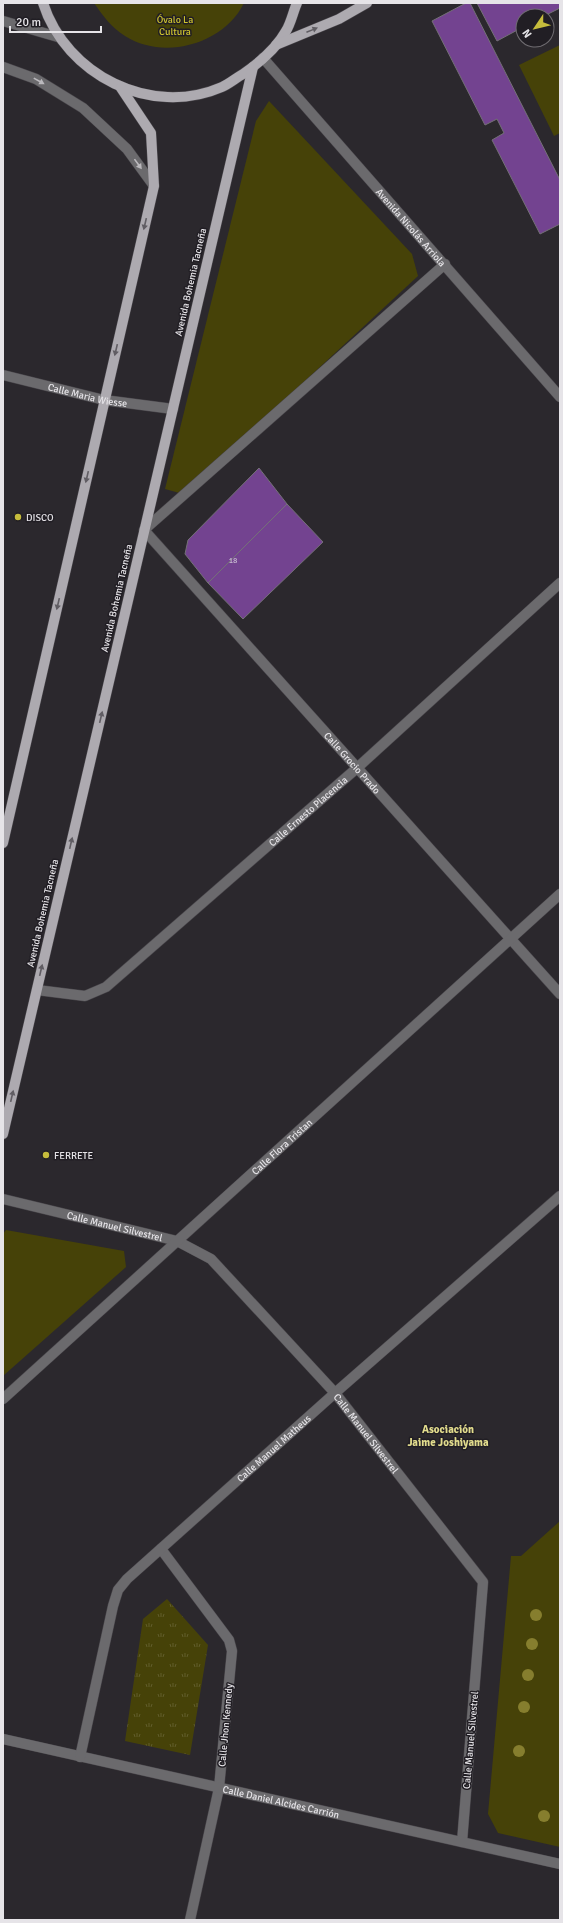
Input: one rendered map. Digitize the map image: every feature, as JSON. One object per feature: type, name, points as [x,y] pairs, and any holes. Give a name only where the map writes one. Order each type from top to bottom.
[{"type":"main road","points":[[43,3],[58,37],[86,67],[121,88],[155,96],[189,96],[222,87],[253,67],[276,45],[286,30],[296,3]]},
{"type":"main road","points":[[276,45],[339,20],[367,3]]},
{"type":"main road","name":"Avenida Bohemia Tacneña","points":[[3,1134],[253,67]]},
{"type":"main road","points":[[3,843],[154,186],[151,133],[121,88]]},
{"type":"street","points":[[3,21],[58,37]]},
{"type":"street","name":"Avenida Nicolás Arriola","points":[[263,58],[560,397]]},
{"type":"street","points":[[3,67],[36,79],[83,108],[127,149],[154,186]]},
{"type":"street","points":[[144,530],[444,264]]},
{"type":"street","name":"Calle Maria Wiesse","points":[[3,375],[104,400],[173,409]]},
{"type":"street","name":"Calle Grocio Prado","points":[[144,530],[560,994]]},
{"type":"street","name":"Calle Ernesto Placencia","points":[[37,990],[85,996],[106,987],[357,768],[560,583]]},
{"type":"street","name":"Calle Flora Tristan","points":[[3,1400],[560,894]]},
{"type":"street","name":"Calle Manuel Matheus","points":[[80,1757],[113,1606],[118,1590],[126,1580],[335,1393],[560,1196]]},
{"type":"street","name":"Calle Manuel Silvestrel","points":[[3,1199],[177,1241],[211,1258],[335,1393],[483,1582],[462,1842]]},
{"type":"street","name":"Calle Jhon Kennedy","points":[[161,1549],[229,1640],[232,1651],[219,1788],[190,1920]]},
{"type":"street","name":"Calle Daniel Alcides Carrión","points":[[3,1739],[560,1864]]},
{"type":"green space","name":"Óvalo La Cultura","points":[[94,3],[244,3],[235,17],[222,29],[208,38],[192,44],[175,47],[157,47],[140,43],[125,36],[108,21]]},
{"type":"green space","points":[[560,45],[560,133],[554,136],[519,65]]},
{"type":"green space","points":[[269,101],[412,254],[418,276],[183,494],[165,489],[256,121]]},
{"type":"green space","points":[[6,1230],[124,1251],[126,1267],[3,1376],[3,1234]]},
{"type":"green space","points":[[560,1521],[560,1847],[498,1833],[488,1814],[511,1556],[521,1556]]},
{"type":"green space","points":[[167,1599],[208,1645],[190,1755],[125,1741],[143,1619]]},
{"type":"building","points":[[466,3],[470,3],[560,180],[560,224],[540,234],[492,140],[504,133],[497,119],[485,125],[432,21]]},
{"type":"building","points":[[477,3],[560,3],[560,8],[555,10],[555,8],[515,8],[515,31],[497,41]]},
{"type":"building","points":[[259,468],[287,504],[208,583],[185,554],[188,540]]},
{"type":"building","points":[[287,504],[323,542],[243,619],[208,583]]},
{"type":"place","name":"DISCO","points":[[18,517]]},
{"type":"place","name":"FERRETE","points":[[46,1155]]},
{"type":"district","name":"Asociación Jaime Joshiyama","points":[[448,1435]]}]
